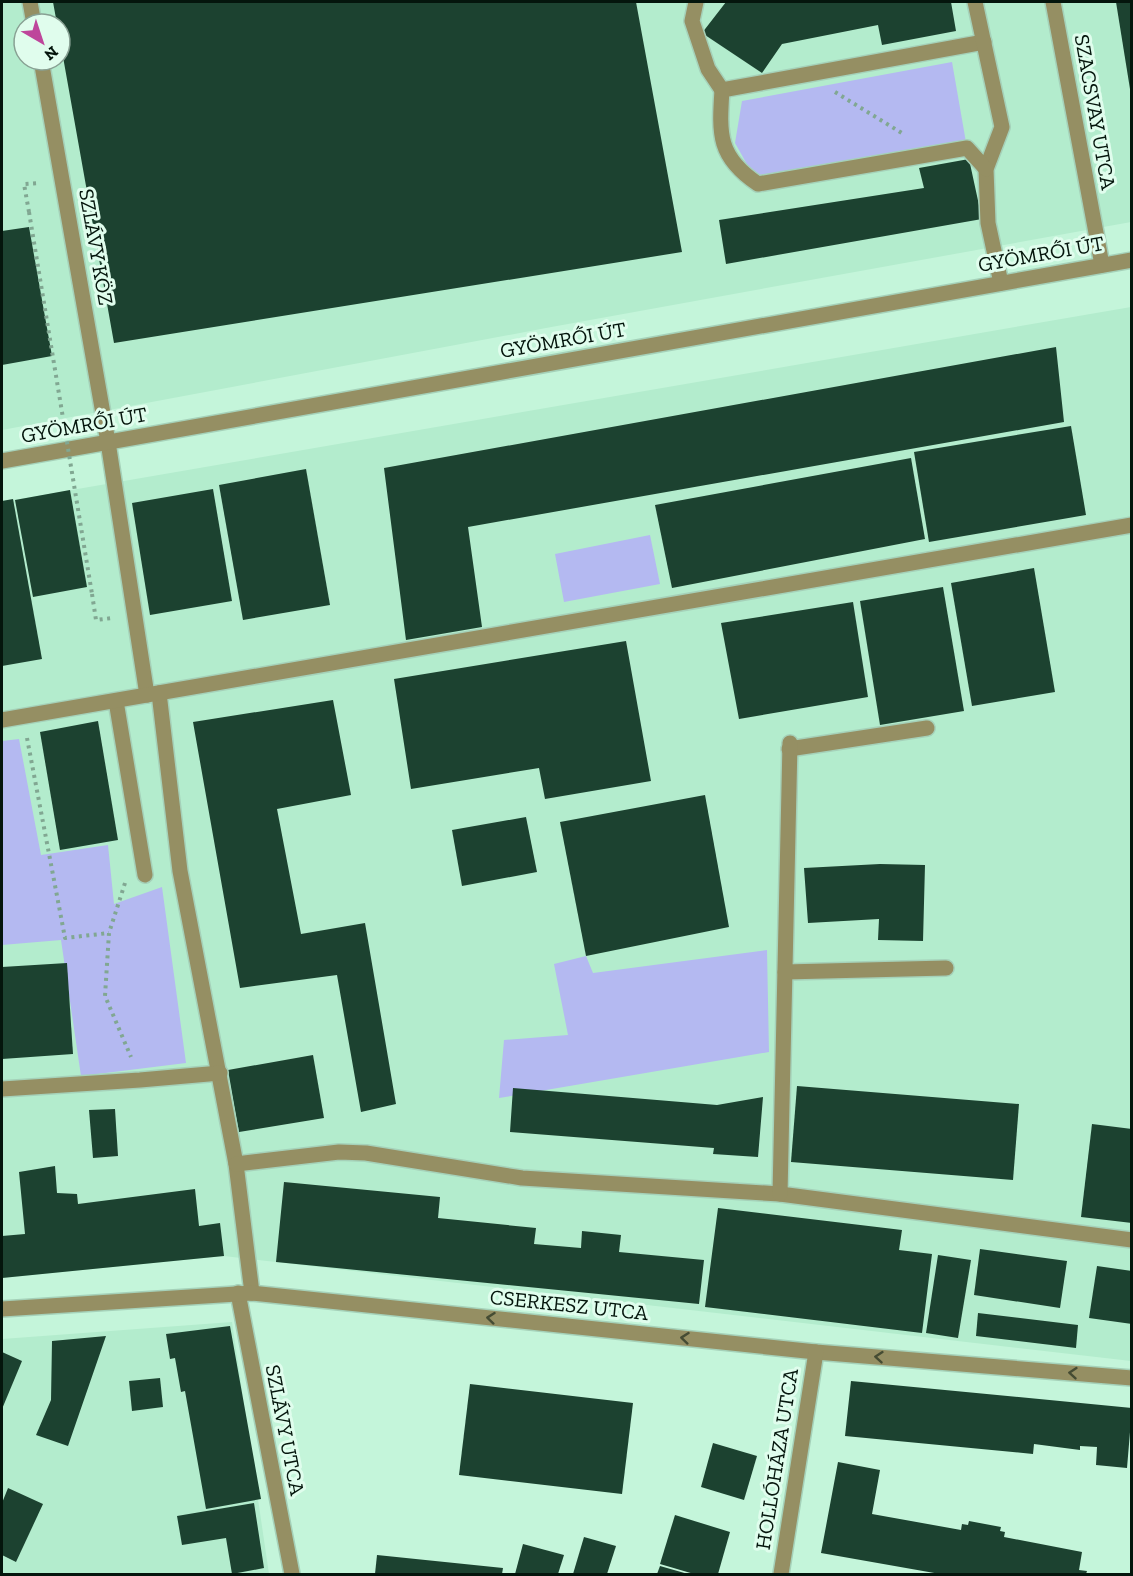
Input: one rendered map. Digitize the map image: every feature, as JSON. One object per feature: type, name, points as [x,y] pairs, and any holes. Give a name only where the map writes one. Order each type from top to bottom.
[{"type":"street","points":[[696,2],[692,21],[708,69],[722,90],[721,133],[727,154],[741,172],[758,184],[967,148],[986,169]]},
{"type":"street","points":[[975,2],[1002,127],[986,169],[987,223],[1001,283]]},
{"type":"street","name":"SZACSVAY UTCA","points":[[1053,2],[1102,265]]},
{"type":"street","points":[[722,90],[984,42]]},
{"type":"street","name":"SZLÁVY KÖZ","points":[[43,72],[153,694]]},
{"type":"street","name":"GYÖMRŐI ÚT","points":[[2,461],[1131,260]]},
{"type":"street","points":[[2,720],[1131,525]]},
{"type":"street","name":"SZLÁVY UTCA","points":[[153,694],[180,871],[236,1164],[245,1293],[292,1575]]},
{"type":"street","points":[[116,701],[145,875]]},
{"type":"street","points":[[780,1194],[789,746],[927,728]]},
{"type":"street","points":[[785,972],[946,968]]},
{"type":"street","points":[[2,1089],[220,1073]]},
{"type":"street","points":[[236,1164],[339,1152],[366,1153],[522,1178],[780,1194],[1131,1240]]},
{"type":"street","name":"CSERKESZ UTCA","points":[[2,1310],[245,1293],[816,1352],[1131,1378]]},
{"type":"street","name":"HOLLÓHÁZA UTCA","points":[[785,1574],[816,1352]]},
{"type":"path","points":[[809,74],[934,153]]},
{"type":"path","points":[[24,184],[96,620]]},
{"type":"path","points":[[23,717],[65,938],[109,933]]},
{"type":"path","points":[[140,1080],[105,996],[109,933],[127,878],[145,875]]},
{"type":"shaded area","points":[[2,2],[1131,2],[1131,222],[2,430]]},
{"type":"shaded area","points":[[952,62],[967,148],[758,184],[735,143],[742,101]]},
{"type":"shaded area","points":[[1131,307],[1131,1361],[224,1256],[2,1278],[2,502]]},
{"type":"shaded area","points":[[650,535],[660,584],[564,602],[555,554]]},
{"type":"shaded area","points":[[19,739],[41,855],[108,845],[114,904],[162,887],[186,1063],[81,1076],[61,940],[2,945],[2,741]]},
{"type":"shaded area","points":[[767,950],[769,1052],[499,1098],[504,1040],[568,1035],[554,964],[586,956],[593,973]]},
{"type":"shaded area","points":[[232,1322],[269,1574],[2,1574],[2,1339]]},
{"type":"building","points":[[53,2],[636,2],[682,252],[114,343],[66,72],[72,72],[72,12],[55,12]]},
{"type":"building","points":[[726,2],[951,2],[956,31],[882,45],[878,25],[782,44],[762,73],[702,33]]},
{"type":"building","points":[[1116,2],[1132,2],[1132,89],[1130,89]]},
{"type":"building","points":[[969,159],[982,219],[726,264],[719,220],[924,188],[919,168]]},
{"type":"building","points":[[29,227],[52,356],[2,365],[2,231]]},
{"type":"building","points":[[1056,347],[1064,422],[468,527],[482,627],[406,640],[384,468]]},
{"type":"building","points":[[1071,426],[1086,515],[929,542],[914,452]]},
{"type":"building","points":[[911,458],[925,539],[672,588],[655,505]]},
{"type":"building","points":[[306,469],[330,605],[243,620],[219,485]]},
{"type":"building","points":[[213,489],[232,601],[150,615],[132,503]]},
{"type":"building","points":[[70,490],[87,587],[33,597],[15,500]]},
{"type":"building","points":[[13,499],[42,659],[2,666],[2,501]]},
{"type":"building","points":[[1034,568],[1055,692],[972,706],[951,583]]},
{"type":"building","points":[[943,587],[964,711],[880,725],[860,601]]},
{"type":"building","points":[[853,602],[868,697],[739,719],[721,623]]},
{"type":"building","points":[[626,641],[651,781],[545,799],[539,768],[411,789],[394,679]]},
{"type":"building","points":[[333,700],[351,795],[277,809],[301,934],[365,923],[396,1104],[361,1112],[337,975],[240,988],[193,722]]},
{"type":"building","points":[[98,721],[118,840],[60,850],[40,732]]},
{"type":"building","points":[[705,795],[729,927],[586,956],[560,822]]},
{"type":"building","points":[[526,817],[537,872],[462,886],[452,830]]},
{"type":"building","points":[[880,864],[925,865],[923,941],[878,940],[879,919],[808,923],[804,868]]},
{"type":"building","points":[[67,963],[73,1054],[2,1059],[2,967]]},
{"type":"building","points":[[313,1055],[324,1118],[239,1132],[228,1070]]},
{"type":"building","points":[[797,1086],[1019,1104],[1013,1180],[791,1162]]},
{"type":"building","points":[[513,1088],[717,1105],[763,1097],[758,1157],[713,1154],[714,1148],[510,1132]]},
{"type":"building","points":[[115,1109],[118,1156],[93,1158],[89,1110]]},
{"type":"building","points":[[1092,1124],[1132,1129],[1132,1223],[1081,1217]]},
{"type":"building","points":[[55,1166],[57,1193],[77,1194],[78,1204],[195,1189],[199,1226],[220,1223],[224,1256],[2,1278],[2,1236],[25,1234],[19,1172]]},
{"type":"building","points":[[284,1182],[440,1197],[438,1218],[536,1228],[534,1244],[581,1248],[582,1231],[621,1235],[619,1252],[704,1260],[699,1304],[276,1262]]},
{"type":"building","points":[[718,1208],[902,1230],[899,1250],[932,1254],[922,1333],[705,1307]]},
{"type":"building","points":[[980,1249],[1067,1261],[1060,1308],[974,1295]]},
{"type":"building","points":[[938,1255],[971,1260],[958,1338],[926,1333]]},
{"type":"building","points":[[1097,1266],[1132,1271],[1132,1324],[1089,1318]]},
{"type":"building","points":[[978,1313],[1078,1325],[1076,1348],[976,1336]]},
{"type":"building","points":[[230,1326],[261,1499],[206,1509],[185,1391],[181,1392],[175,1358],[170,1359],[166,1334]]},
{"type":"building","points":[[106,1336],[68,1446],[36,1435],[51,1400],[52,1341]]},
{"type":"building","points":[[2,1352],[22,1361],[2,1409]]},
{"type":"building","points":[[160,1378],[163,1407],[132,1411],[129,1381]]},
{"type":"building","points":[[851,1381],[1132,1408],[1127,1468],[1096,1465],[1097,1447],[1080,1446],[1080,1450],[1034,1444],[1033,1454],[845,1436]]},
{"type":"building","points":[[470,1384],[633,1403],[622,1494],[459,1475]]},
{"type":"building","points":[[713,1443],[757,1456],[744,1500],[701,1487]]},
{"type":"building","points":[[838,1462],[880,1470],[872,1514],[961,1530],[962,1524],[968,1525],[969,1521],[1001,1527],[1000,1531],[1005,1532],[1004,1537],[1082,1552],[1079,1570],[1087,1571],[1086,1574],[940,1574],[821,1553]]},
{"type":"building","points":[[8,1488],[43,1504],[16,1562],[2,1555],[2,1503]]},
{"type":"building","points":[[254,1503],[264,1568],[232,1574],[226,1538],[182,1545],[177,1516]]},
{"type":"building","points":[[675,1515],[730,1532],[718,1574],[694,1574],[660,1564]]},
{"type":"building","points":[[584,1537],[616,1546],[607,1574],[573,1574]]},
{"type":"building","points":[[523,1544],[564,1555],[558,1574],[515,1574]]},
{"type":"building","points":[[377,1555],[503,1568],[502,1574],[375,1574]]},
{"type":"building","points":[[660,1566],[688,1574],[657,1574]]}]
